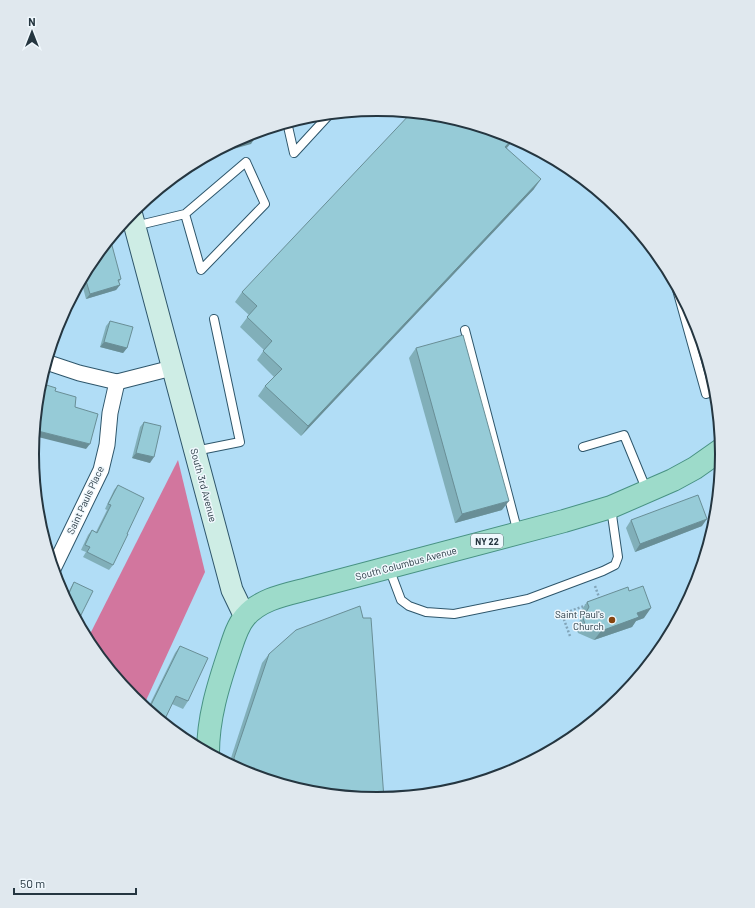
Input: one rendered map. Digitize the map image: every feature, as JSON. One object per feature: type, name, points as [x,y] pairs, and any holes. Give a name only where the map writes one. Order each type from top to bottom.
[{"type":"main road","name":"South Columbus Avenue","points":[[245,617],[260,605],[273,599],[611,507],[679,477],[716,453]]},
{"type":"main road","name":"NY 22","points":[[208,747],[211,715],[217,690],[236,632],[245,617]]},
{"type":"street","name":"South 3rd Avenue","points":[[133,220],[232,590],[245,617]]},
{"type":"street","points":[[52,364],[79,373],[117,382],[172,368]]},
{"type":"street","name":"Saint Pauls Place","points":[[57,562],[101,470],[107,445],[110,413],[117,382]]},
{"type":"lane","points":[[288,128],[294,153],[325,119]]},
{"type":"lane","points":[[134,219],[185,214],[246,162],[265,204],[201,270],[185,214]]},
{"type":"lane","points":[[681,304],[706,394],[710,393]]},
{"type":"lane","points":[[195,451],[240,442],[214,319]]},
{"type":"lane","points":[[465,330],[518,533]]},
{"type":"lane","points":[[583,447],[624,435],[647,492]]},
{"type":"lane","points":[[389,567],[401,600],[409,606],[426,612],[454,614],[528,598],[591,576],[615,565],[618,558],[611,507]]},
{"type":"path","points":[[591,576],[601,604]]},
{"type":"path","points":[[600,600],[606,598]]},
{"type":"path","points":[[570,636],[562,614],[592,603]]},
{"type":"shaded area","points":[[178,460],[205,572],[146,700],[123,677],[90,633]]},
{"type":"building","points":[[408,117],[422,118],[465,127],[509,142],[505,147],[541,179],[308,426],[265,386],[282,369],[263,351],[272,341],[247,317],[257,306],[242,292]]},
{"type":"building","points":[[112,245],[121,279],[118,280],[120,285],[90,294],[86,281]]},
{"type":"building","points":[[110,321],[133,327],[127,348],[104,342]]},
{"type":"building","points":[[463,335],[509,501],[462,514],[416,348]]},
{"type":"building","points":[[47,385],[56,388],[55,391],[76,397],[75,407],[98,414],[90,444],[40,432]]},
{"type":"building","points":[[144,422],[161,426],[154,457],[136,453]]},
{"type":"building","points":[[118,485],[144,498],[113,565],[87,552],[90,547],[85,545],[92,530],[97,533],[111,505],[108,504]]},
{"type":"building","points":[[698,495],[707,519],[640,544],[631,520]]},
{"type":"building","points":[[74,582],[93,591],[80,616],[74,604],[69,593]]},
{"type":"building","name":"Saint Paul's Church","points":[[643,586],[651,608],[637,613],[639,617],[601,631],[585,624],[583,618],[589,607],[587,602],[628,587],[629,591]]},
{"type":"building","points":[[360,606],[363,618],[371,618],[383,792],[355,792],[311,786],[269,775],[235,761],[234,758],[269,654],[296,630]]},
{"type":"building","points":[[180,646],[208,658],[188,701],[176,696],[165,718],[151,705]]},
{"type":"place","name":"Saint Paul's Church","points":[[612,620]]}]
